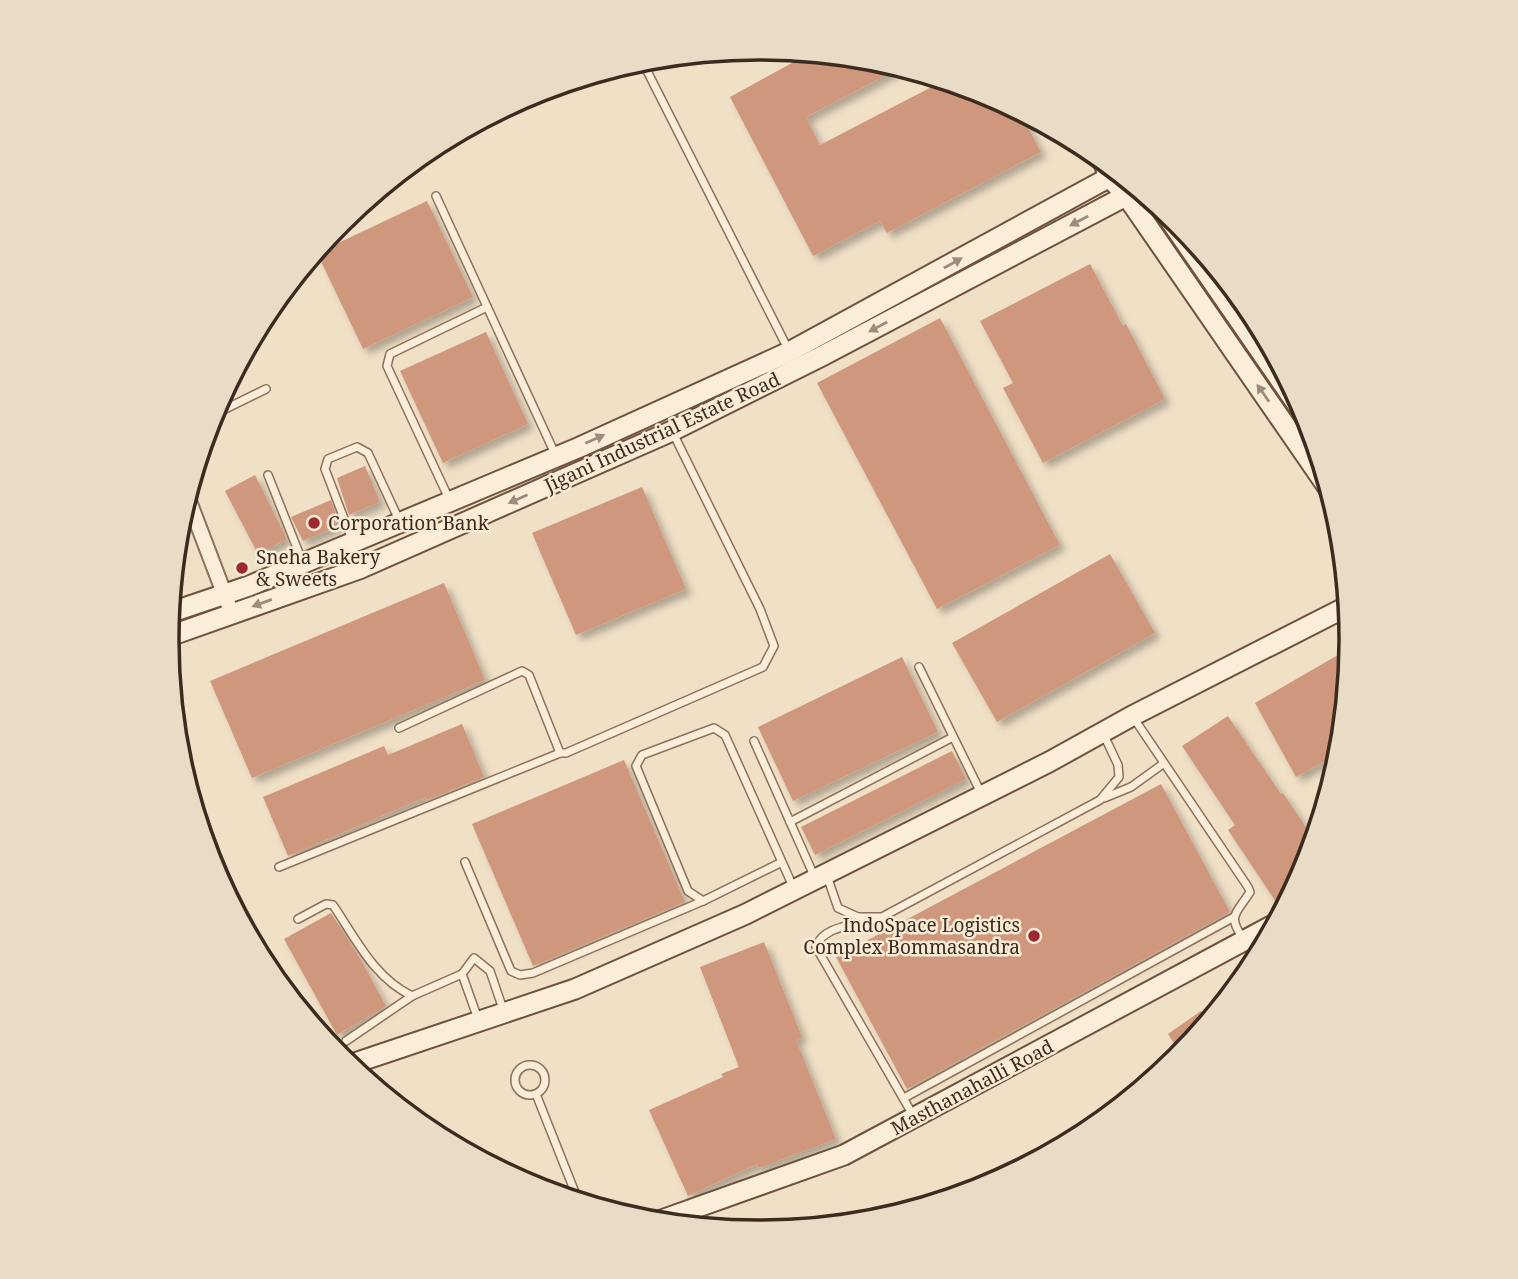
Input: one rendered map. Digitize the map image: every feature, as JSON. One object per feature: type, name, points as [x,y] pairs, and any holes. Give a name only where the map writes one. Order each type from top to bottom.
[{"type":"street","name":"Jigani Industrial Estate Road","points":[[180,609],[303,563],[556,457],[789,352],[1103,173]]},
{"type":"street","name":"Jigani Industrial Estate Road","points":[[179,633],[359,569],[672,431],[834,350],[1130,194]]},
{"type":"street","points":[[1139,202],[1310,461]]},
{"type":"street","points":[[1208,273],[1248,329]]},
{"type":"street","points":[[193,512],[232,614]]},
{"type":"street","points":[[363,1063],[575,989],[746,914],[983,796],[1132,716],[1338,611]]},
{"type":"street","name":"Masthanahalli Road","points":[[678,1214],[844,1154],[1260,932]]},
{"type":"lane","points":[[647,71],[789,352]]},
{"type":"lane","points":[[436,196],[556,457]]},
{"type":"lane","points":[[450,501],[387,366],[390,354],[487,307]]},
{"type":"lane","points":[[228,407],[266,388]]},
{"type":"lane","points":[[279,867],[560,753],[566,753],[763,667],[774,646],[760,609],[672,431]]},
{"type":"lane","points":[[353,542],[325,469],[328,458],[358,447],[368,453],[400,522]]},
{"type":"lane","points":[[268,475],[303,563]]},
{"type":"lane","points":[[919,667],[983,796]]},
{"type":"lane","points":[[399,728],[522,671],[529,675],[560,753]]},
{"type":"lane","points":[[904,1098],[1234,917],[1250,892],[1132,716]]},
{"type":"lane","points":[[703,901],[688,891],[636,766],[642,755],[714,728],[725,735],[794,890]]},
{"type":"lane","points":[[1100,800],[1119,777],[1118,765],[1103,732]]},
{"type":"lane","points":[[790,822],[953,737]]},
{"type":"lane","points":[[754,741],[790,822],[838,908],[858,917],[882,917]]},
{"type":"lane","points":[[914,1117],[816,947],[821,937],[882,917],[1100,800],[1131,787],[1163,764]]},
{"type":"lane","points":[[465,862],[511,971],[520,975],[533,973],[703,901],[782,862]]},
{"type":"lane","points":[[298,919],[326,904],[333,905],[379,974],[397,989],[412,996]]},
{"type":"lane","points":[[1234,917],[1236,928],[1245,940]]},
{"type":"lane","points":[[346,1041],[412,996],[462,974],[474,958],[490,971],[504,1013]]},
{"type":"lane","points":[[462,974],[480,1021]]},
{"type":"lane","points":[[526,1066],[536,1066],[543,1073],[545,1083],[536,1094],[522,1092],[516,1085],[518,1072],[526,1066]]},
{"type":"lane","points":[[942,1077],[952,1097]]},
{"type":"lane","points":[[536,1094],[574,1189]]},
{"type":"building","points":[[796,61],[835,64],[888,74],[806,117],[820,145],[933,86],[1027,125],[1041,152],[887,233],[880,221],[813,256],[730,97]]},
{"type":"building","points":[[427,201],[473,297],[363,349],[320,260],[334,245]]},
{"type":"building","points":[[1090,264],[1123,326],[1126,324],[1165,399],[1043,463],[1003,388],[1013,383],[980,321]]},
{"type":"building","points":[[940,318],[1060,545],[937,609],[817,383]]},
{"type":"building","points":[[486,332],[528,424],[443,463],[400,371]]},
{"type":"building","points":[[365,466],[380,502],[349,515],[337,478]]},
{"type":"building","points":[[255,475],[287,539],[258,554],[225,491]]},
{"type":"building","points":[[642,487],[686,589],[576,635],[532,533]]},
{"type":"building","points":[[331,500],[338,519],[334,521],[336,527],[303,541],[291,517]]},
{"type":"building","points":[[1110,554],[1155,633],[997,722],[952,643]]},
{"type":"building","points":[[444,583],[485,680],[252,778],[210,681]]},
{"type":"building","points":[[1339,655],[1334,715],[1326,761],[1296,777],[1255,703]]},
{"type":"building","points":[[902,657],[938,732],[793,801],[758,727]]},
{"type":"building","points":[[1228,716],[1307,829],[1276,902],[1228,830],[1235,825],[1182,746]]},
{"type":"building","points":[[462,724],[484,777],[427,800],[426,797],[288,856],[263,797],[384,746],[388,755]]},
{"type":"building","points":[[952,751],[966,779],[815,855],[801,827]]},
{"type":"building","points":[[624,760],[685,902],[533,966],[472,824]]},
{"type":"building","name":"IndoSpace Logistics Complex Bommasandra","points":[[1161,784],[1230,912],[907,1089],[836,957]]},
{"type":"building","points":[[331,913],[386,1006],[337,1035],[284,939]]},
{"type":"building","points":[[764,942],[802,1037],[796,1040],[836,1139],[759,1168],[757,1164],[688,1196],[649,1110],[723,1077],[721,1074],[739,1067],[700,967]]},
{"type":"building","points":[[1201,1011],[1202,1013],[1175,1044],[1168,1034]]},
{"type":"place","name":"Corporation Bank","points":[[314,523]]},
{"type":"place","name":"Sneha Bakery & Sweets","points":[[242,568]]},
{"type":"place","name":"IndoSpace Logistics Complex Bommasandra","points":[[1034,936]]}]
